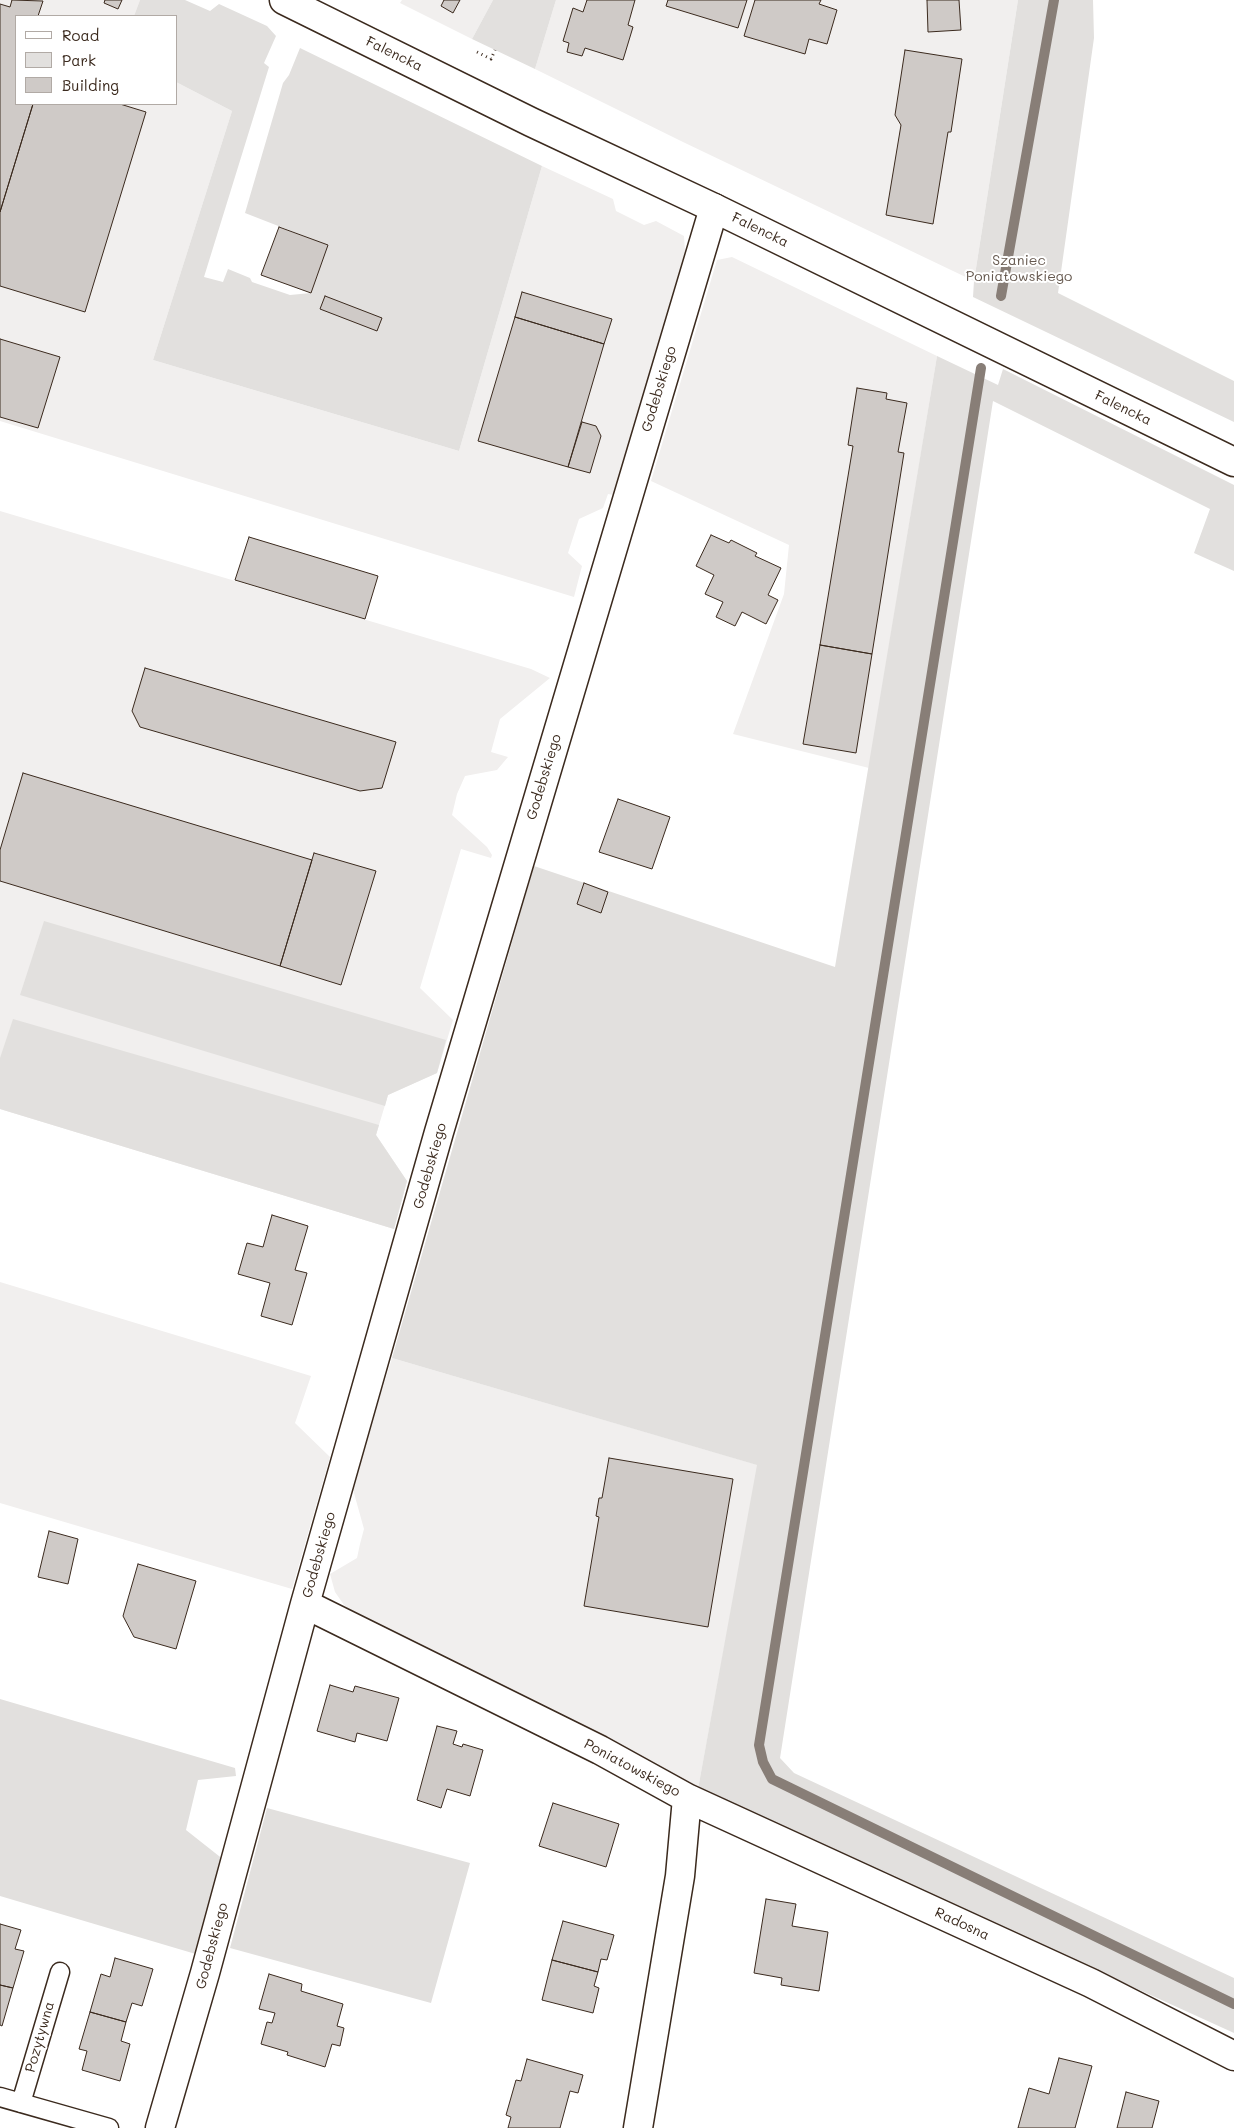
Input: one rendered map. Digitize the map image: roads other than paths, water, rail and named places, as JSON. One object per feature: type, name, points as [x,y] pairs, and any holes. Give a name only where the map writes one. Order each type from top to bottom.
[{"type":"street","name":"Falencka","points":[[284,0],[531,122],[714,208],[1234,462]]},
{"type":"street","name":"Godebskiego","points":[[160,2128],[205,1973],[305,1604],[527,833],[714,208]]},
{"type":"street","name":"Poniatowskiego","points":[[305,1604],[600,1750],[687,1798],[680,1876],[638,2128]]},
{"type":"street","name":"Radosna","points":[[687,1798],[1090,1983],[1234,2056]]},
{"type":"lane","name":"Pozytywna","points":[[21,2103],[60,1972]]},
{"type":"lane","points":[[0,2096],[109,2128]]},
{"type":"waterway","points":[[1001,296],[1054,0]]},
{"type":"waterway","points":[[981,368],[759,1745],[763,1762],[772,1779],[1234,2004]]},
{"type":"park label","name":"Szaniec Poniatowskiego","points":[[1019,270]]}]
